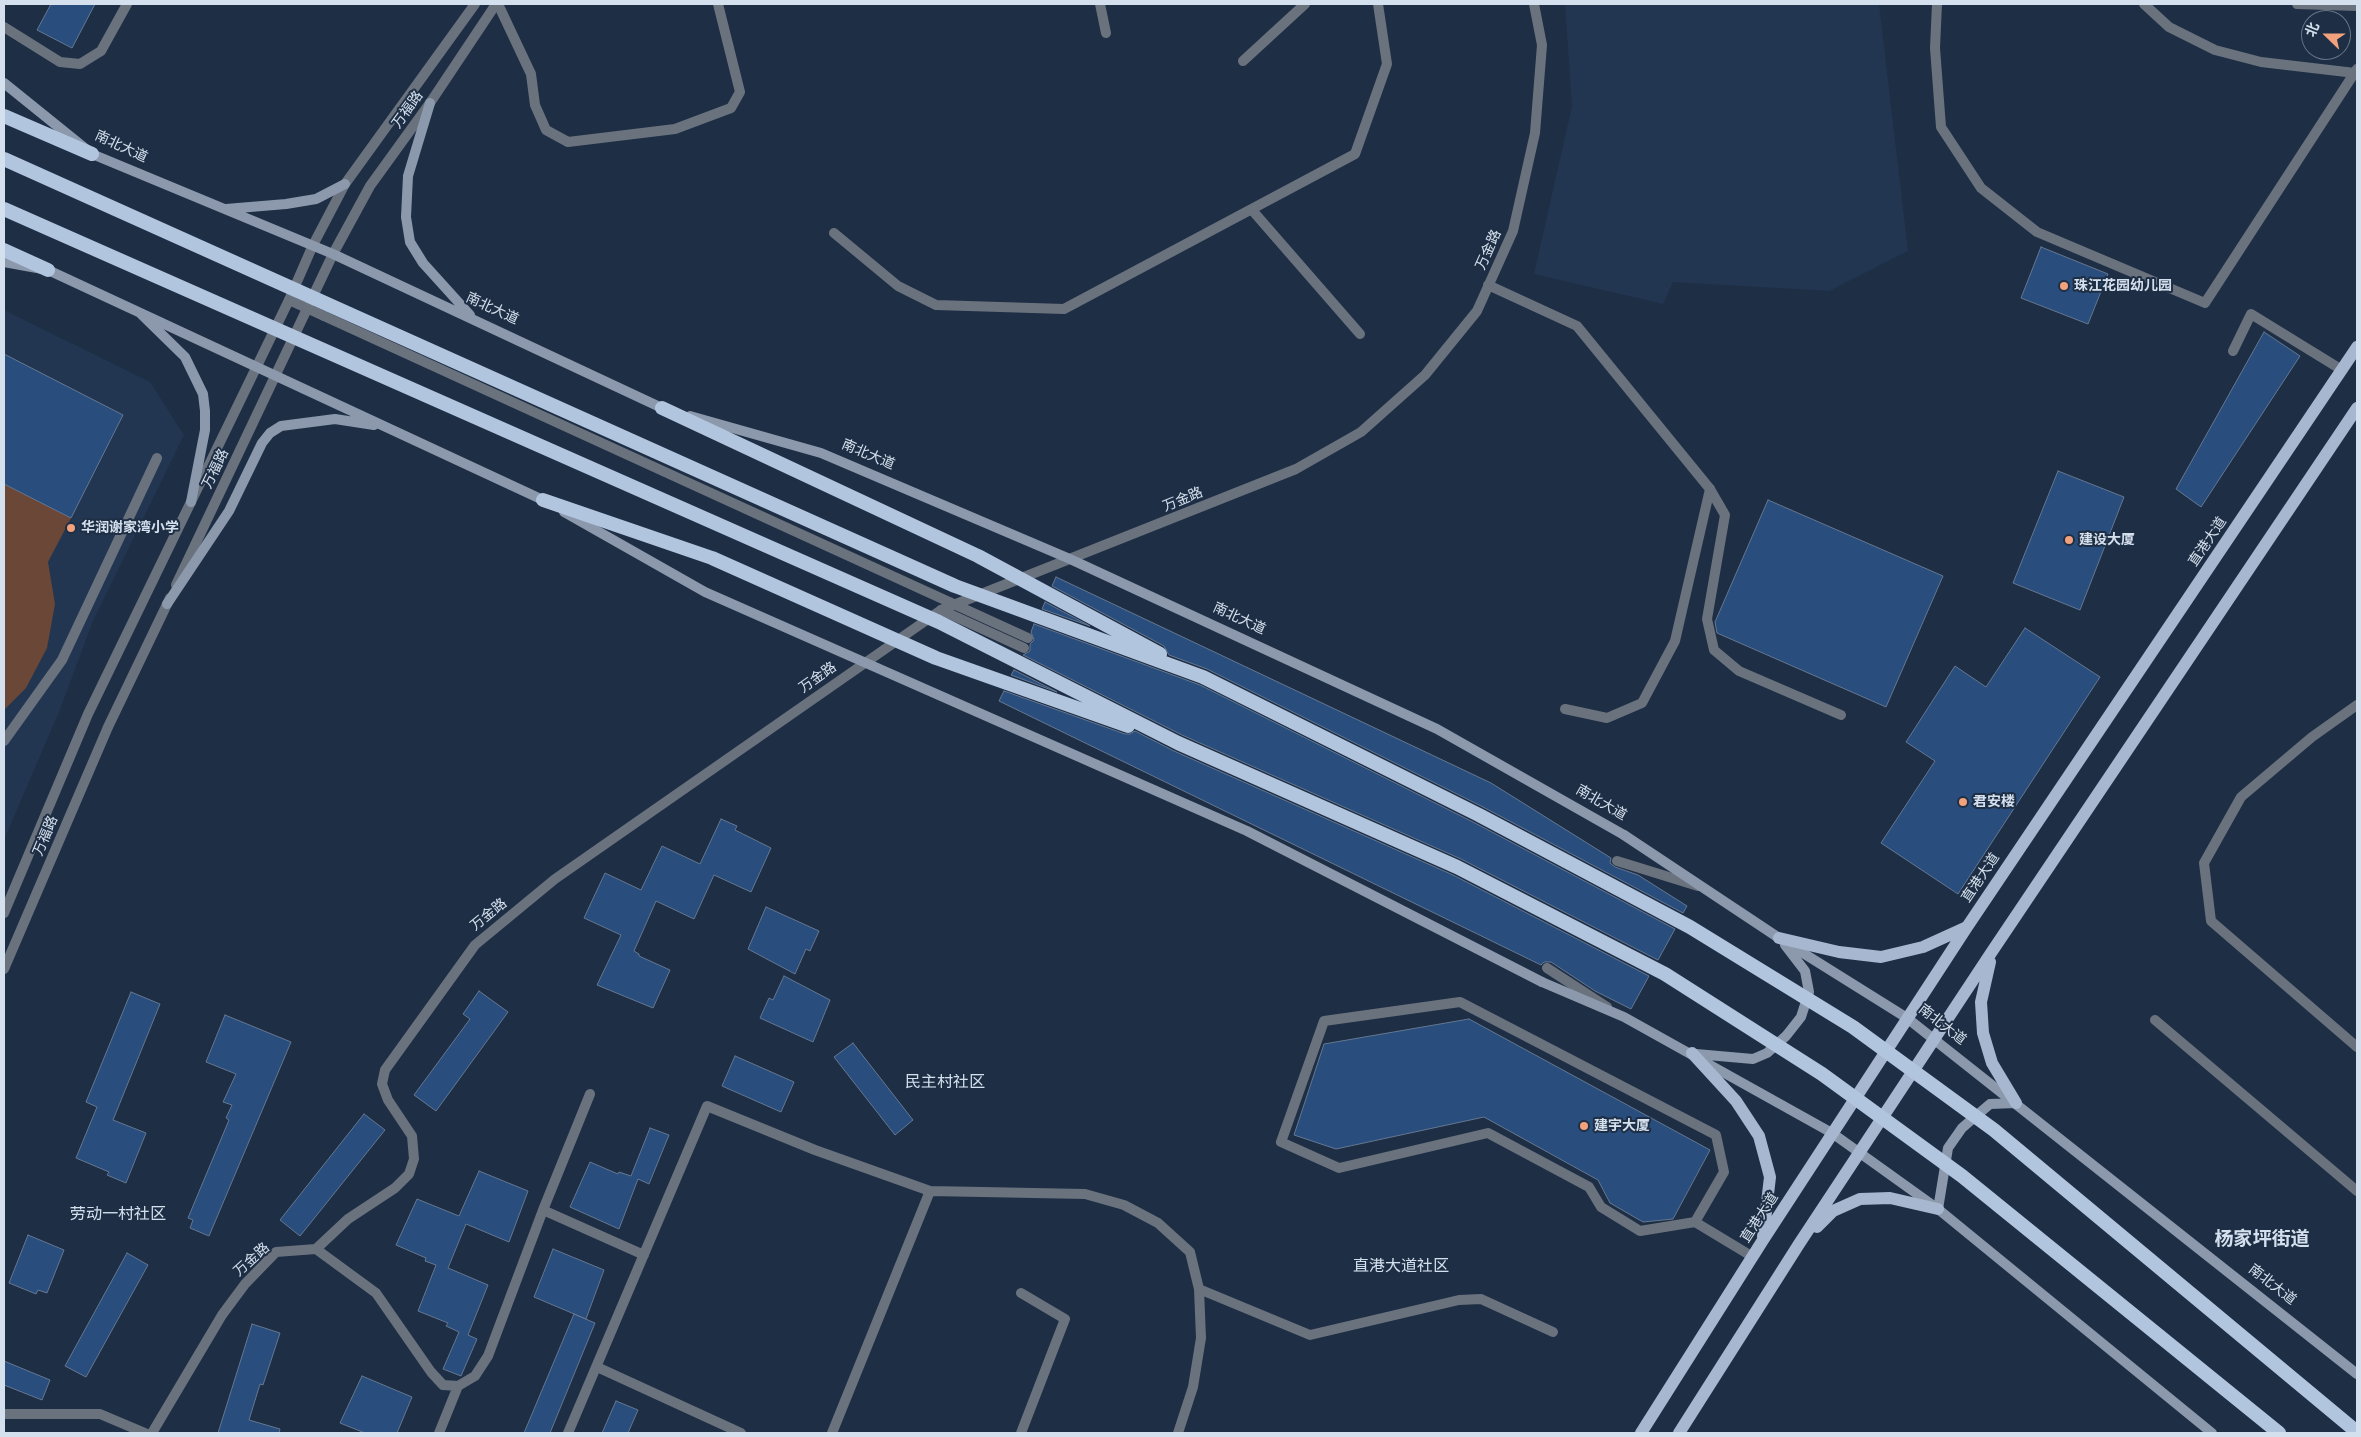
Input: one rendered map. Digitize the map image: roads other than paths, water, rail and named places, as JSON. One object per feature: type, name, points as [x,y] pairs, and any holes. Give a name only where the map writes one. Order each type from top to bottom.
[{"type":"highway","points":[[4,116],[92,154]]},
{"type":"highway","points":[[4,159],[955,586],[1203,677]]},
{"type":"highway","points":[[4,209],[938,622],[1178,743],[1457,867],[1665,974],[1822,1074],[1962,1176],[2279,1433]]},
{"type":"highway","points":[[4,250],[48,270]]},
{"type":"highway","points":[[662,408],[978,556],[1203,677],[1479,815],[1690,927],[1853,1027],[1994,1130],[2357,1432]]},
{"type":"highway","points":[[543,500],[712,558],[936,658],[1178,743]]},
{"type":"main road","name":"南北大道","points":[[4,83],[92,154],[313,245],[662,408],[821,453],[1070,559],[1437,729],[1624,836],[1907,1018],[2357,1374]]},
{"type":"main road","points":[[430,102],[408,176],[406,217],[410,242],[423,263],[472,318]]},
{"type":"main road","points":[[222,209],[286,204],[316,199],[346,184]]},
{"type":"main road","points":[[4,262],[48,270],[135,308],[543,500],[705,592],[1247,831],[1542,982],[1624,1017],[1692,1053],[1832,1133],[1938,1209],[2212,1433]]},
{"type":"main road","points":[[135,308],[185,357],[202,394],[206,412],[205,430],[191,502]]},
{"type":"main road","name":"直港大道","points":[[1641,1433],[1966,926],[2357,347]]},
{"type":"main road","points":[[1679,1433],[1799,1244],[1991,953],[2357,408]]},
{"type":"main road","points":[[167,604],[229,511],[262,442],[270,433],[281,426],[334,419],[389,428]]},
{"type":"main road","points":[[1780,938],[1839,952],[1881,957],[1923,947],[1966,926]]},
{"type":"main road","points":[[1692,1053],[1753,1059],[1768,1053],[1786,1036],[1801,1017],[1809,992],[1805,971],[1780,938]]},
{"type":"main road","points":[[1938,1209],[1948,1148],[1962,1128],[1990,1104],[2016,1103],[1992,1063],[1984,1034],[1981,1002],[1991,953]]},
{"type":"main road","points":[[1692,1053],[1736,1101],[1760,1136],[1770,1177],[1763,1240]]},
{"type":"main road","points":[[1799,1244],[1833,1211],[1860,1199],[1890,1198],[1938,1209]]},
{"type":"street","points":[[4,27],[60,62],[80,64],[101,51],[127,4]]},
{"type":"street","name":"万福路","points":[[4,913],[88,714],[289,300],[313,245],[346,184],[475,4]]},
{"type":"street","points":[[497,4],[532,74],[535,105],[546,130],[568,142],[675,129],[731,108],[740,92],[718,4]]},
{"type":"street","name":"万福路","points":[[4,969],[108,727],[333,254],[370,186],[497,4]]},
{"type":"street","points":[[1100,4],[1106,33]]},
{"type":"street","points":[[1243,61],[1305,4]]},
{"type":"street","points":[[834,233],[898,286],[936,305],[1064,309],[1355,154],[1387,64],[1378,4]]},
{"type":"street","name":"万金路","points":[[152,1433],[222,1315],[244,1284],[276,1252],[316,1249],[348,1219],[395,1188],[409,1174],[414,1159],[412,1136],[388,1100],[382,1084],[385,1070],[475,945],[555,879],[941,610],[1296,470],[1361,432],[1425,375],[1477,311],[1513,231],[1535,132],[1542,45],[1534,4]]},
{"type":"street","points":[[1937,4],[1935,48],[1941,127],[1981,188],[2037,232],[2205,303],[2356,71],[2261,62],[2214,50],[2169,27],[2144,4]]},
{"type":"street","points":[[2297,4],[2357,6]]},
{"type":"street","points":[[1252,210],[1360,334]]},
{"type":"street","points":[[1488,285],[1577,326],[1710,489],[1725,515],[1707,618],[1714,650],[1739,671],[1841,715]]},
{"type":"street","points":[[289,300],[1026,643],[941,610]]},
{"type":"street","points":[[2233,351],[2252,314],[2342,370]]},
{"type":"street","points":[[4,741],[62,660],[157,458]]},
{"type":"street","points":[[1566,709],[1607,718],[1642,703],[1675,641],[1710,489]]},
{"type":"street","points":[[2357,705],[2312,737],[2241,797],[2204,863],[2211,921],[2357,1047]]},
{"type":"street","points":[[1617,861],[1706,888]]},
{"type":"street","points":[[1547,968],[1624,1017]]},
{"type":"street","points":[[1695,1222],[1724,1172],[1716,1135],[1460,1002],[1324,1021],[1281,1142],[1338,1168],[1488,1133],[1588,1187],[1601,1207],[1640,1231],[1695,1222],[1753,1257]]},
{"type":"street","points":[[2155,1020],[2357,1191]]},
{"type":"street","points":[[316,1249],[376,1293],[431,1372],[443,1385],[458,1386],[475,1376],[488,1356],[543,1210],[590,1094]]},
{"type":"street","points":[[568,1433],[707,1106],[815,1150],[930,1191],[1085,1194],[1124,1205],[1158,1223],[1190,1252],[1199,1290],[1201,1338],[1194,1387],[1178,1433]]},
{"type":"street","points":[[832,1433],[930,1191]]},
{"type":"street","points":[[543,1210],[644,1255]]},
{"type":"street","points":[[1199,1290],[1310,1335],[1466,1300],[1481,1299],[1553,1332]]},
{"type":"street","points":[[1021,1293],[1065,1319],[1021,1433]]},
{"type":"street","points":[[596,1367],[741,1433]]},
{"type":"street","points":[[439,1433],[458,1386]]},
{"type":"street","points":[[4,1414],[100,1414],[145,1433]]},
{"type":"place","name":"珠江花园幼儿园","points":[[2064,286]]},
{"type":"place","name":"华润谢家湾小学","points":[[71,528]]},
{"type":"place","name":"建设大厦","points":[[2069,540]]},
{"type":"place","name":"君安楼","points":[[1963,802]]},
{"type":"place","name":"建宇大厦","points":[[1584,1126]]},
{"type":"district","name":"民主村社区","points":[[945,1083]]},
{"type":"district","name":"劳动一村社区","points":[[118,1215]]},
{"type":"district","name":"杨家坪街道","points":[[2262,1240]]},
{"type":"district","name":"直港大道社区","points":[[1401,1267]]}]
